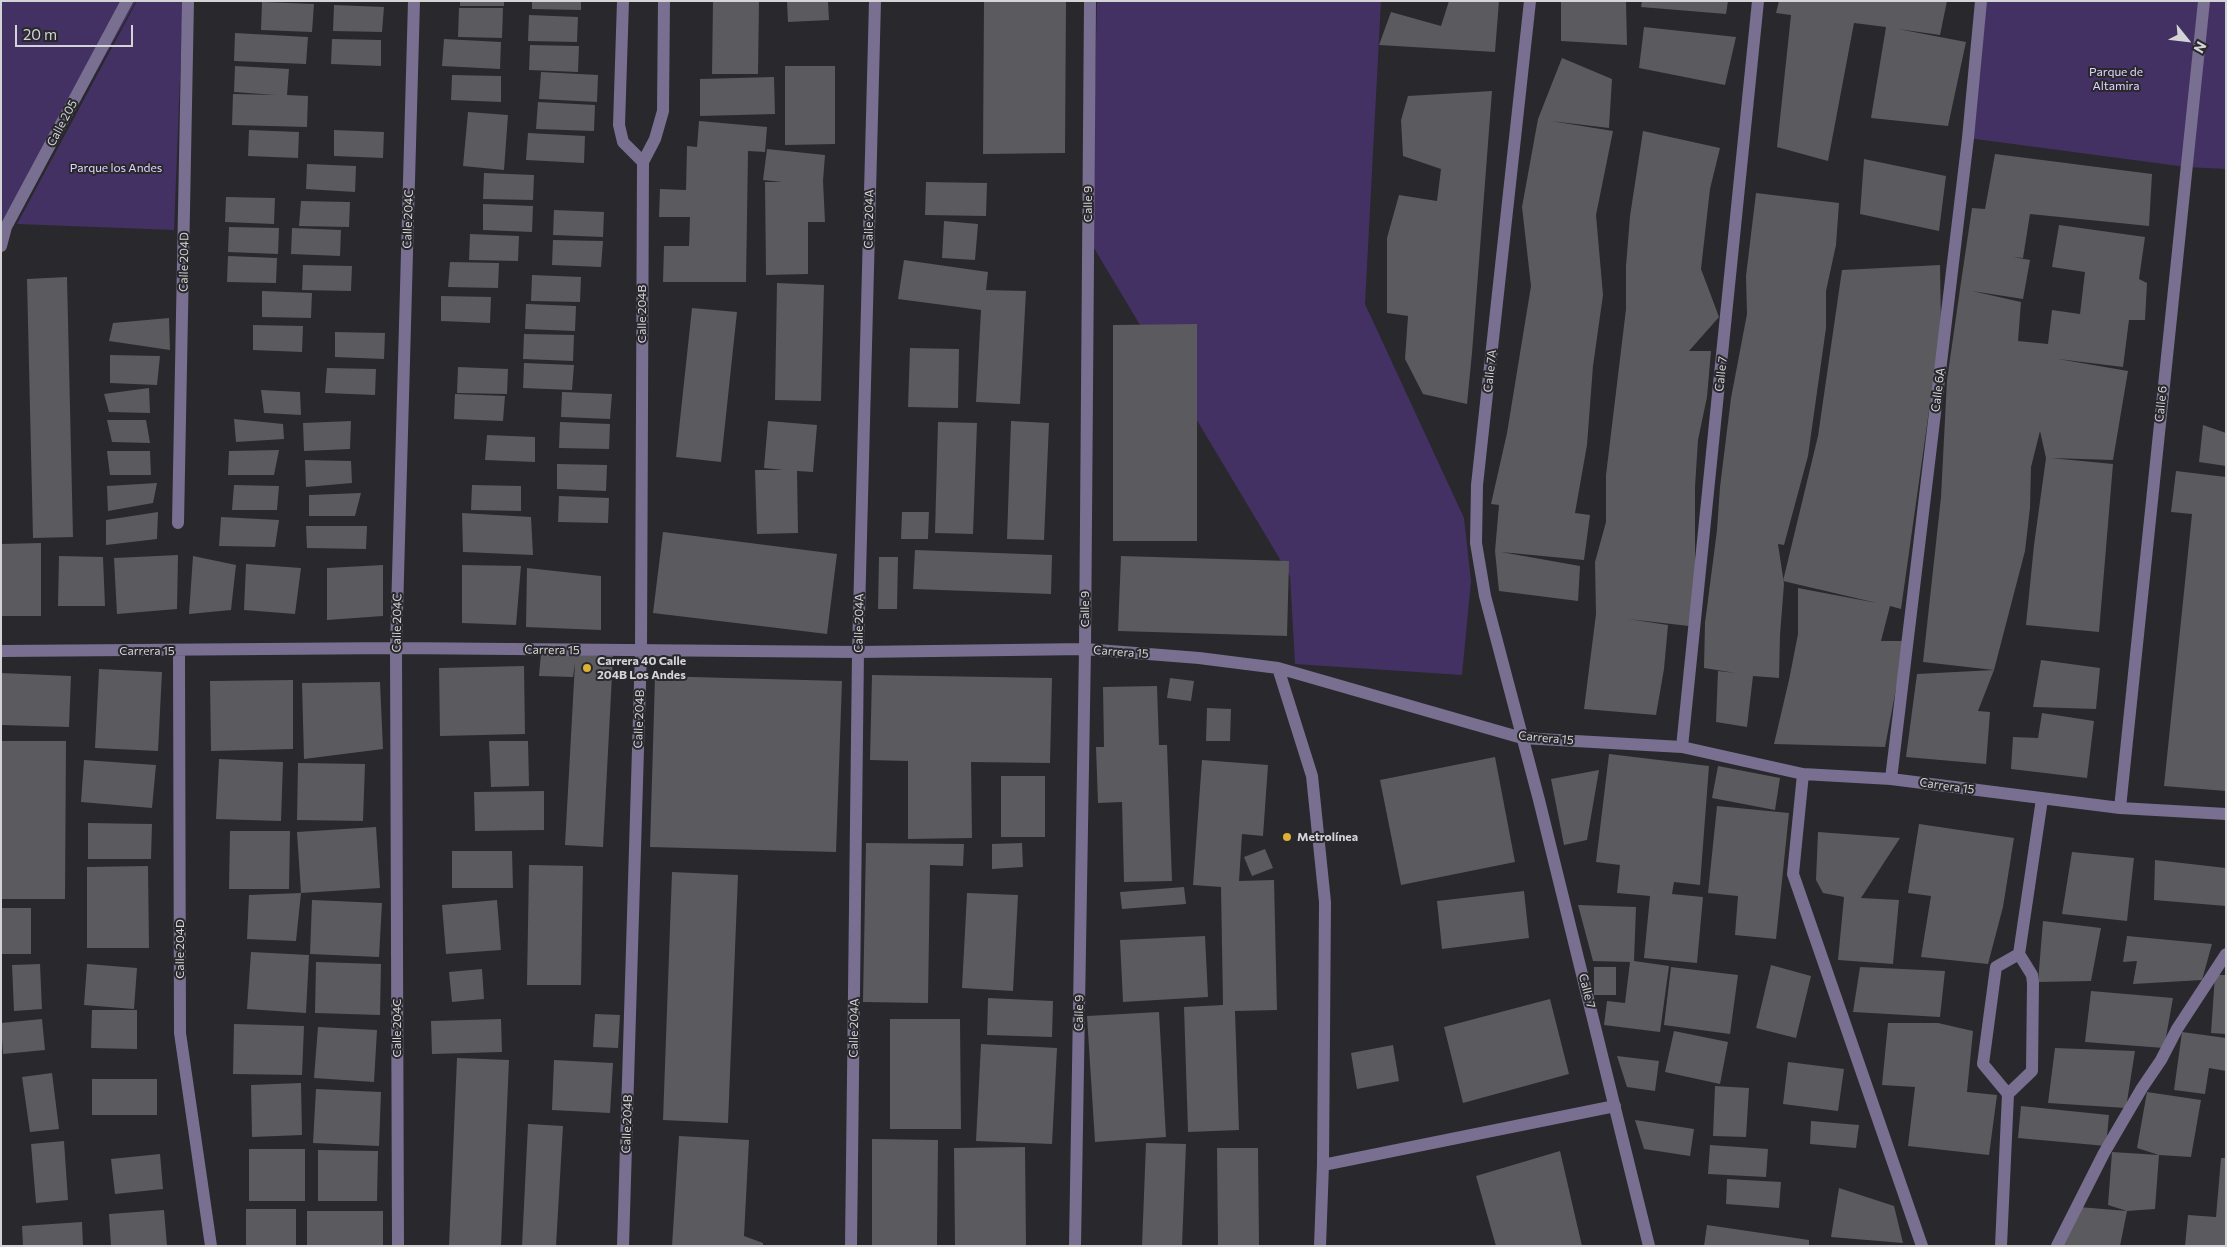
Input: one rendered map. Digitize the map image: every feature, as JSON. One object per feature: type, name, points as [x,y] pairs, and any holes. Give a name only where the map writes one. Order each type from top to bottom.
[{"type":"street","name":"Calle 205","points":[[1,246],[6,227],[127,1]]},
{"type":"street","name":"Calle 204D","points":[[178,523],[188,1]]},
{"type":"street","name":"Calle 204C","points":[[398,1246],[396,648],[414,1]]},
{"type":"street","points":[[623,1],[619,125],[623,142],[643,162]]},
{"type":"street","name":"Calle 204B","points":[[623,1246],[641,650],[643,162],[655,139],[663,110],[664,1]]},
{"type":"street","name":"Calle 204A","points":[[852,1246],[858,652],[875,1]]},
{"type":"street","name":"Calle 9","points":[[1075,1246],[1085,650],[1090,1]]},
{"type":"street","name":"Calle 7A","points":[[1522,738],[1485,596],[1476,543],[1477,485],[1530,1]]},
{"type":"street","name":"Calle 7","points":[[1682,747],[1758,1]]},
{"type":"street","name":"Calle 6A","points":[[1891,779],[1968,138],[1981,1]]},
{"type":"street","name":"Calle 6","points":[[2120,808],[2204,1]]},
{"type":"street","name":"Carrera 15","points":[[1,651],[396,648],[858,652],[1085,650],[1198,658],[1278,668],[1522,738],[1682,747],[1803,774],[1891,779],[2120,808],[2226,814]]},
{"type":"street","name":"Calle 204D","points":[[179,651],[180,1033],[211,1246]]},
{"type":"street","points":[[1278,668],[1312,776],[1326,902],[1323,1165],[1320,1246]]},
{"type":"street","name":"Calle 7","points":[[1522,738],[1649,1246]]},
{"type":"street","points":[[1803,774],[1793,874],[1922,1246]]},
{"type":"street","points":[[2001,1246],[2008,1094],[2032,1070],[2034,983],[2032,975],[2019,954],[2042,799]]},
{"type":"street","points":[[2008,1094],[1983,1064],[1996,967],[2019,954]]},
{"type":"street","points":[[2057,1246],[2118,1128],[2161,1060],[2177,1029],[2226,954]]},
{"type":"street","points":[[1323,1165],[1615,1106]]},
{"type":"green space","points":[[1,1],[136,1],[11,224],[1,250]]},
{"type":"green space","name":"Parque los Andes","points":[[137,1],[183,1],[174,230],[17,224]]},
{"type":"green space","points":[[1097,1],[1381,1],[1365,304],[1464,518],[1471,581],[1462,675],[1295,664],[1290,576],[1091,243]]},
{"type":"green space","name":"Parque de Altamira","points":[[1981,1],[2226,1],[2226,169],[2186,167],[1968,138]]},
{"type":"building","points":[[460,1],[504,1],[504,6],[460,6]]},
{"type":"building","points":[[532,1],[581,1],[581,10],[532,9]]},
{"type":"building","points":[[713,1],[759,1],[758,74],[712,74]]},
{"type":"building","points":[[787,1],[828,1],[829,20],[788,22]]},
{"type":"building","points":[[984,1],[1066,1],[1065,153],[983,154]]},
{"type":"building","points":[[1449,1],[1499,1],[1495,52],[1379,45],[1391,12],[1441,26]]},
{"type":"building","points":[[1561,1],[1626,1],[1627,45],[1561,41]]},
{"type":"building","points":[[1642,1],[1728,1],[1726,14],[1641,7]]},
{"type":"building","points":[[1779,1],[1947,1],[1940,35],[1898,29],[1966,42],[1948,126],[1871,118],[1886,27],[1854,23],[1828,161],[1777,147],[1791,15],[1776,13]]},
{"type":"building","points":[[262,2],[314,4],[312,32],[261,30]]},
{"type":"building","points":[[334,5],[384,7],[382,32],[333,31]]},
{"type":"building","points":[[459,8],[503,8],[502,38],[458,37]]},
{"type":"building","points":[[529,15],[578,17],[577,42],[528,41]]},
{"type":"building","points":[[1644,27],[1736,37],[1725,85],[1639,68]]},
{"type":"building","points":[[235,33],[308,37],[306,64],[234,61]]},
{"type":"building","points":[[332,39],[381,40],[381,66],[331,64]]},
{"type":"building","points":[[444,39],[501,42],[500,69],[442,66]]},
{"type":"building","points":[[530,45],[579,46],[578,72],[529,70]]},
{"type":"building","points":[[1562,58],[1612,79],[1609,128],[1551,121],[1613,131],[1596,215],[1603,295],[1593,366],[1587,445],[1575,513],[1590,515],[1584,560],[1501,552],[1580,566],[1578,601],[1499,591],[1495,551],[1499,505],[1491,504],[1507,433],[1531,286],[1522,207],[1538,119]]},
{"type":"building","points":[[235,66],[289,69],[287,95],[308,96],[307,127],[232,125],[233,94],[276,95],[234,92]]},
{"type":"building","points":[[785,66],[835,66],[835,144],[785,145]]},
{"type":"building","points":[[541,72],[598,75],[597,102],[539,99]]},
{"type":"building","points":[[452,75],[501,76],[501,102],[451,100]]},
{"type":"building","points":[[774,77],[775,114],[700,116],[700,79]]},
{"type":"building","points":[[1492,91],[1467,404],[1423,394],[1405,359],[1408,316],[1387,313],[1387,238],[1399,195],[1437,201],[1441,169],[1403,156],[1401,120],[1408,96]]},
{"type":"building","points":[[538,102],[595,105],[594,131],[536,129]]},
{"type":"building","points":[[468,112],[508,115],[504,170],[463,166]]},
{"type":"building","points":[[699,121],[767,127],[765,152],[748,151],[746,282],[663,282],[664,246],[689,246],[690,217],[659,217],[660,189],[686,190],[687,146],[697,147]]},
{"type":"building","points":[[249,130],[299,132],[298,158],[248,156]]},
{"type":"building","points":[[334,130],[384,132],[383,158],[334,156]]},
{"type":"building","points":[[1643,131],[1720,148],[1710,189],[1701,269],[1719,317],[1689,351],[1711,351],[1707,397],[1698,440],[1695,487],[1695,574],[1689,626],[1628,619],[1668,625],[1664,669],[1656,715],[1584,709],[1596,614],[1595,562],[1606,522],[1606,475],[1626,309],[1626,266],[1630,216]]},
{"type":"building","points":[[528,133],[585,136],[584,163],[526,160]]},
{"type":"building","points":[[767,149],[825,155],[823,181],[825,222],[808,222],[808,274],[766,275],[765,182],[782,182],[763,180]]},
{"type":"building","points":[[1995,154],[2152,174],[2149,226],[2030,214],[2023,258],[2013,257],[2030,260],[2023,299],[1972,291],[2021,302],[2018,341],[2048,344],[2052,310],[2080,314],[2085,272],[2052,267],[2059,225],[2145,237],[2139,279],[2147,283],[2145,320],[2129,320],[2123,367],[2058,359],[2128,371],[2113,460],[2051,458],[2113,464],[2099,632],[2026,625],[2034,545],[2046,458],[2040,431],[2031,467],[2030,508],[2025,551],[1994,670],[1923,662],[1941,497],[1947,380],[1972,208],[1985,209]]},
{"type":"building","points":[[1864,159],[1946,176],[1939,231],[1860,214]]},
{"type":"building","points":[[307,164],[356,166],[355,192],[306,189]]},
{"type":"building","points":[[484,173],[534,175],[533,200],[483,199]]},
{"type":"building","points":[[926,182],[987,183],[986,216],[925,215]]},
{"type":"building","points":[[1756,193],[1839,203],[1836,245],[1826,291],[1826,328],[1808,456],[1784,545],[1778,544],[1784,584],[1779,678],[1753,676],[1747,727],[1716,722],[1718,671],[1736,673],[1704,668],[1705,623],[1717,530],[1720,487],[1731,398],[1747,314],[1746,276]]},
{"type":"building","points":[[226,197],[275,198],[274,224],[225,222]]},
{"type":"building","points":[[301,201],[350,202],[349,227],[299,226]]},
{"type":"building","points":[[483,204],[533,206],[532,232],[483,230]]},
{"type":"building","points":[[554,210],[604,212],[603,237],[553,235]]},
{"type":"building","points":[[944,221],[978,224],[975,260],[942,258]]},
{"type":"building","points":[[229,227],[279,228],[278,254],[228,252]]},
{"type":"building","points":[[292,228],[341,230],[340,256],[291,254]]},
{"type":"building","points":[[470,234],[519,236],[518,261],[469,260]]},
{"type":"building","points":[[553,240],[603,241],[601,267],[552,265]]},
{"type":"building","points":[[228,256],[277,258],[276,283],[227,282]]},
{"type":"building","points":[[904,260],[988,272],[986,290],[1026,291],[1020,404],[976,402],[981,310],[898,299]]},
{"type":"building","points":[[450,262],[499,263],[498,288],[448,287]]},
{"type":"building","points":[[303,265],[352,266],[351,291],[302,290]]},
{"type":"building","points":[[1940,265],[1941,326],[1901,609],[1890,606],[1881,641],[1905,641],[1885,747],[1774,744],[1798,634],[1798,588],[1877,603],[1783,581],[1818,436],[1842,270]]},
{"type":"building","points":[[532,275],[581,277],[580,302],[531,301]]},
{"type":"building","points":[[67,277],[73,537],[33,538],[27,279]]},
{"type":"building","points":[[777,283],[824,285],[821,401],[775,400]]},
{"type":"building","points":[[262,291],[312,293],[311,318],[262,317]]},
{"type":"building","points":[[441,296],[491,297],[490,323],[441,321]]},
{"type":"building","points":[[526,304],[576,306],[575,331],[525,329]]},
{"type":"building","points":[[692,308],[737,312],[721,462],[676,457]]},
{"type":"building","points":[[169,318],[170,350],[109,341],[113,323]]},
{"type":"building","points":[[1197,324],[1197,541],[1113,541],[1113,325]]},
{"type":"building","points":[[253,325],[303,326],[302,352],[253,350]]},
{"type":"building","points":[[335,332],[385,333],[384,359],[335,357]]},
{"type":"building","points":[[524,334],[574,335],[573,361],[523,359]]},
{"type":"building","points":[[910,348],[959,349],[958,408],[908,407]]},
{"type":"building","points":[[110,355],[160,356],[157,385],[110,383]]},
{"type":"building","points":[[524,363],[574,365],[572,390],[523,388]]},
{"type":"building","points":[[458,367],[508,369],[507,394],[457,393]]},
{"type":"building","points":[[327,368],[376,369],[375,395],[325,393]]},
{"type":"building","points":[[149,388],[150,413],[109,412],[104,394]]},
{"type":"building","points":[[261,390],[300,392],[301,415],[264,413]]},
{"type":"building","points":[[562,392],[612,394],[610,419],[561,417]]},
{"type":"building","points":[[455,394],[505,396],[503,421],[454,419]]},
{"type":"building","points":[[234,419],[283,424],[284,439],[236,442]]},
{"type":"building","points":[[107,420],[146,420],[150,443],[112,442]]},
{"type":"building","points":[[351,421],[350,449],[304,451],[303,423]]},
{"type":"building","points":[[768,421],[817,425],[813,472],[797,471],[798,533],[757,534],[755,470],[783,470],[764,468]]},
{"type":"building","points":[[1011,421],[1049,423],[1044,540],[1007,539]]},
{"type":"building","points":[[560,422],[610,424],[609,449],[559,448]]},
{"type":"building","points":[[938,422],[977,423],[973,534],[935,533]]},
{"type":"building","points":[[2203,425],[2226,433],[2226,466],[2199,462]]},
{"type":"building","points":[[487,435],[535,437],[535,462],[485,460]]},
{"type":"building","points":[[279,450],[274,475],[228,475],[229,451]]},
{"type":"building","points":[[107,451],[150,451],[151,475],[110,475]]},
{"type":"building","points":[[305,460],[351,461],[352,483],[306,487]]},
{"type":"building","points":[[557,464],[607,465],[606,491],[557,489]]},
{"type":"building","points":[[2176,471],[2226,477],[2226,791],[2164,786],[2192,514],[2171,512]]},
{"type":"building","points":[[157,483],[153,503],[108,511],[107,486]]},
{"type":"building","points":[[234,485],[279,486],[277,510],[232,510]]},
{"type":"building","points":[[472,485],[521,486],[521,511],[471,510]]},
{"type":"building","points":[[361,493],[355,516],[309,516],[309,495]]},
{"type":"building","points":[[559,496],[609,498],[608,523],[558,522]]},
{"type":"building","points":[[158,512],[157,539],[106,545],[106,520]]},
{"type":"building","points":[[902,512],[929,512],[928,539],[901,539]]},
{"type":"building","points":[[462,513],[531,517],[533,555],[463,552]]},
{"type":"building","points":[[221,517],[279,520],[275,547],[219,546]]},
{"type":"building","points":[[306,526],[367,526],[366,549],[307,548]]},
{"type":"building","points":[[663,532],[837,554],[827,634],[653,613]]},
{"type":"building","points":[[41,543],[41,616],[1,616],[1,544]]},
{"type":"building","points":[[915,550],[1052,555],[1051,594],[913,589]]},
{"type":"building","points":[[178,555],[177,609],[117,614],[114,558]]},
{"type":"building","points":[[59,556],[103,557],[105,606],[58,606]]},
{"type":"building","points":[[193,556],[236,565],[231,610],[189,614]]},
{"type":"building","points":[[1121,556],[1289,561],[1287,636],[1118,631]]},
{"type":"building","points":[[879,557],[898,557],[897,609],[878,609]]},
{"type":"building","points":[[246,564],[301,568],[295,614],[244,610]]},
{"type":"building","points":[[383,565],[383,616],[327,620],[327,568]]},
{"type":"building","points":[[462,565],[521,566],[516,625],[462,623]]},
{"type":"building","points":[[527,568],[601,576],[601,630],[526,627]]},
{"type":"building","points":[[541,653],[613,656],[603,847],[565,845],[575,663],[573,677],[539,676]]},
{"type":"building","points":[[2041,660],[2100,668],[2096,709],[2033,707]]},
{"type":"building","points":[[524,666],[525,734],[440,736],[439,668]]},
{"type":"building","points":[[99,669],[162,672],[158,751],[95,748]]},
{"type":"building","points":[[1994,670],[1978,711],[1990,712],[1986,764],[1906,757],[1917,674]]},
{"type":"building","points":[[1,673],[71,676],[69,727],[1,725]]},
{"type":"building","points":[[872,675],[1052,678],[1050,763],[971,762],[972,838],[908,839],[908,761],[870,760]]},
{"type":"building","points":[[655,676],[842,681],[836,852],[650,847]]},
{"type":"building","points":[[1170,678],[1194,681],[1191,701],[1167,698]]},
{"type":"building","points":[[293,680],[293,749],[211,751],[210,681]]},
{"type":"building","points":[[380,682],[383,749],[304,759],[302,683]]},
{"type":"building","points":[[1157,686],[1159,745],[1167,745],[1172,881],[1124,882],[1122,802],[1098,803],[1096,747],[1104,747],[1103,687]]},
{"type":"building","points":[[1207,708],[1231,709],[1230,741],[1206,741]]},
{"type":"building","points":[[2042,713],[2094,721],[2087,778],[2011,769],[2013,737],[2038,738]]},
{"type":"building","points":[[1,741],[66,741],[65,899],[1,899]]},
{"type":"building","points":[[489,741],[528,741],[529,786],[491,787]]},
{"type":"building","points":[[1609,754],[1709,766],[1700,885],[1674,882],[1672,894],[1703,897],[1697,963],[1644,958],[1650,896],[1617,893],[1620,865],[1596,862]]},
{"type":"building","points":[[1495,757],[1515,862],[1401,885],[1380,780]]},
{"type":"building","points":[[219,759],[283,762],[281,821],[216,819]]},
{"type":"building","points":[[84,760],[156,765],[152,808],[81,802]]},
{"type":"building","points":[[1202,760],[1268,765],[1263,836],[1242,834],[1239,881],[1274,880],[1277,1010],[1235,1011],[1239,1130],[1188,1132],[1184,1007],[1223,1005],[1221,887],[1193,885]]},
{"type":"building","points":[[298,763],[365,764],[363,821],[297,820]]},
{"type":"building","points":[[1718,766],[1780,778],[1775,810],[1712,798]]},
{"type":"building","points":[[1599,770],[1587,840],[1564,845],[1551,779]]},
{"type":"building","points":[[1001,776],[1045,776],[1045,837],[1001,837]]},
{"type":"building","points":[[544,791],[544,830],[475,831],[474,792]]},
{"type":"building","points":[[1717,806],[1789,813],[1776,939],[1735,935],[1738,896],[1708,893]]},
{"type":"building","points":[[88,823],[152,824],[151,859],[88,859]]},
{"type":"building","points":[[1919,824],[2014,838],[2003,907],[1988,964],[1921,957],[1931,896],[1908,893]]},
{"type":"building","points":[[376,827],[380,888],[301,893],[297,832]]},
{"type":"building","points":[[230,831],[290,831],[289,889],[229,889]]},
{"type":"building","points":[[1818,832],[1900,838],[1861,898],[1899,900],[1893,964],[1838,960],[1844,897],[1823,893],[1816,880]]},
{"type":"building","points":[[866,843],[964,844],[963,866],[930,865],[928,1003],[863,1002]]},
{"type":"building","points":[[1022,843],[1023,867],[992,869],[992,844]]},
{"type":"building","points":[[1265,849],[1273,868],[1252,876],[1244,857]]},
{"type":"building","points":[[452,851],[512,851],[513,888],[452,888]]},
{"type":"building","points":[[2072,852],[2134,858],[2127,921],[2062,914]]},
{"type":"building","points":[[2155,860],[2226,868],[2226,906],[2154,900]]},
{"type":"building","points":[[529,865],[583,866],[581,985],[527,985]]},
{"type":"building","points":[[148,866],[149,948],[87,948],[87,867]]},
{"type":"building","points":[[672,872],[738,875],[728,1123],[663,1120]]},
{"type":"building","points":[[1184,887],[1186,904],[1122,909],[1120,892]]},
{"type":"building","points":[[1524,891],[1529,938],[1442,949],[1437,901]]},
{"type":"building","points":[[301,893],[296,941],[247,939],[249,895]]},
{"type":"building","points":[[967,893],[1018,895],[1013,991],[962,988]]},
{"type":"building","points":[[312,900],[382,903],[379,957],[310,954]]},
{"type":"building","points":[[497,900],[501,950],[446,954],[442,905]]},
{"type":"building","points":[[1578,905],[1636,907],[1634,961],[1669,966],[1660,1032],[1604,1025],[1607,1001],[1625,1003],[1630,962],[1593,961]]},
{"type":"building","points":[[1,908],[31,908],[31,954],[1,954]]},
{"type":"building","points":[[2043,921],[2101,928],[2091,981],[2038,982]]},
{"type":"building","points":[[1205,936],[1208,997],[1123,1002],[1120,940]]},
{"type":"building","points":[[2127,936],[2212,944],[2202,980],[2133,984],[2137,961],[2123,962]]},
{"type":"building","points":[[251,952],[309,955],[306,1013],[247,1009]]},
{"type":"building","points":[[316,962],[381,964],[380,1015],[315,1013]]},
{"type":"building","points":[[40,964],[42,1009],[14,1011],[12,965]]},
{"type":"building","points":[[87,964],[137,968],[134,1009],[84,1005]]},
{"type":"building","points":[[1771,965],[1811,976],[1796,1038],[1756,1028]]},
{"type":"building","points":[[1594,967],[1616,967],[1616,995],[1594,995]]},
{"type":"building","points":[[1671,967],[1738,975],[1730,1034],[1664,1025]]},
{"type":"building","points":[[1860,967],[1945,971],[1940,1017],[1853,1012]]},
{"type":"building","points":[[482,969],[484,999],[452,1002],[449,972]]},
{"type":"building","points":[[2215,975],[2226,975],[2226,1034],[2211,1033]]},
{"type":"building","points":[[2091,991],[2173,998],[2164,1048],[2085,1042]]},
{"type":"building","points":[[988,998],[1053,1001],[1052,1037],[987,1035]]},
{"type":"building","points":[[1550,999],[1569,1074],[1463,1103],[1444,1027]]},
{"type":"building","points":[[92,1010],[137,1010],[137,1049],[91,1048]]},
{"type":"building","points":[[1159,1012],[1166,1137],[1095,1142],[1087,1016]]},
{"type":"building","points":[[595,1014],[620,1015],[618,1048],[593,1047]]},
{"type":"building","points":[[42,1019],[45,1050],[3,1054],[1,1023]]},
{"type":"building","points":[[501,1019],[502,1052],[432,1054],[431,1021]]},
{"type":"building","points":[[890,1019],[960,1019],[961,1129],[890,1129]]},
{"type":"building","points":[[1888,1023],[1938,1023],[1973,1031],[1967,1092],[1997,1095],[1989,1155],[1908,1146],[1915,1087],[1882,1085]]},
{"type":"building","points":[[234,1024],[304,1026],[302,1075],[233,1074]]},
{"type":"building","points":[[318,1027],[377,1030],[374,1082],[314,1078]]},
{"type":"building","points":[[1674,1031],[1728,1042],[1720,1084],[1665,1072]]},
{"type":"building","points":[[2182,1032],[2226,1038],[2226,1071],[2209,1068],[2205,1094],[2174,1090]]},
{"type":"building","points":[[981,1044],[1057,1048],[1052,1144],[976,1141]]},
{"type":"building","points":[[1393,1045],[1399,1081],[1357,1089],[1351,1053]]},
{"type":"building","points":[[2055,1048],[2135,1051],[2126,1108],[2048,1103]]},
{"type":"building","points":[[1617,1056],[1659,1061],[1655,1091],[1627,1087]]},
{"type":"building","points":[[457,1058],[509,1060],[501,1246],[449,1246]]},
{"type":"building","points":[[554,1060],[613,1063],[610,1113],[552,1110]]},
{"type":"building","points":[[1788,1062],[1844,1069],[1838,1111],[1783,1104]]},
{"type":"building","points":[[52,1073],[59,1129],[30,1132],[22,1077]]},
{"type":"building","points":[[92,1079],[157,1079],[157,1115],[92,1115]]},
{"type":"building","points":[[301,1083],[302,1135],[252,1137],[251,1085]]},
{"type":"building","points":[[1715,1086],[1749,1088],[1746,1137],[1713,1136]]},
{"type":"building","points":[[316,1089],[381,1092],[379,1146],[313,1143]]},
{"type":"building","points":[[2147,1092],[2201,1100],[2191,1157],[2159,1155],[2137,1148]]},
{"type":"building","points":[[2021,1106],[2109,1115],[2106,1146],[2018,1138]]},
{"type":"building","points":[[1635,1120],[1694,1129],[1690,1156],[1644,1149]]},
{"type":"building","points":[[1811,1121],[1859,1125],[1856,1148],[1810,1144]]},
{"type":"building","points":[[528,1124],[563,1126],[556,1246],[522,1246]]},
{"type":"building","points":[[679,1136],[749,1140],[744,1236],[763,1243],[763,1246],[672,1246]]},
{"type":"building","points":[[872,1139],[938,1140],[937,1246],[872,1246]]},
{"type":"building","points":[[64,1141],[68,1200],[36,1203],[31,1144]]},
{"type":"building","points":[[1146,1143],[1186,1144],[1182,1246],[1142,1246]]},
{"type":"building","points":[[1710,1145],[1768,1149],[1766,1177],[1708,1174]]},
{"type":"building","points":[[1025,1147],[1026,1246],[955,1246],[954,1148]]},
{"type":"building","points":[[1217,1148],[1258,1148],[1259,1246],[1218,1246]]},
{"type":"building","points":[[249,1149],[305,1149],[305,1201],[249,1201]]},
{"type":"building","points":[[318,1150],[378,1151],[377,1201],[318,1201]]},
{"type":"building","points":[[1560,1151],[1582,1246],[1496,1246],[1476,1176]]},
{"type":"building","points":[[2112,1152],[2159,1155],[2155,1209],[2127,1211],[2108,1205]]},
{"type":"building","points":[[160,1154],[163,1189],[115,1194],[111,1159]]},
{"type":"building","points":[[2221,1158],[2226,1158],[2226,1246],[2185,1246],[2188,1215],[2216,1217]]},
{"type":"building","points":[[1727,1179],[1781,1182],[1779,1208],[1726,1204]]},
{"type":"building","points":[[1839,1188],[1894,1206],[1903,1243],[1831,1237]]},
{"type":"building","points":[[2079,1207],[2127,1211],[2120,1246],[2063,1246]]},
{"type":"building","points":[[246,1209],[296,1209],[296,1246],[246,1246]]},
{"type":"building","points":[[164,1210],[167,1246],[111,1246],[109,1214]]},
{"type":"building","points":[[307,1211],[383,1211],[383,1246],[307,1246]]},
{"type":"building","points":[[82,1222],[83,1246],[23,1246],[22,1226]]},
{"type":"building","points":[[1707,1225],[1809,1240],[1809,1246],[1704,1246]]},
{"type":"place","name":"Carrera 40 Calle 204B Los Andes","points":[[587,668]]},
{"type":"place","name":"Metrolínea","points":[[1287,837]]}]
